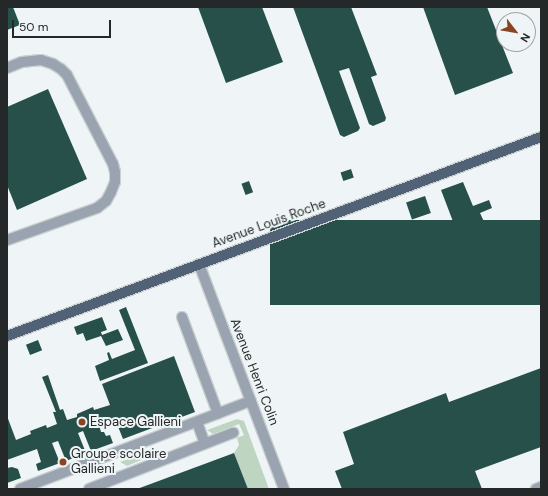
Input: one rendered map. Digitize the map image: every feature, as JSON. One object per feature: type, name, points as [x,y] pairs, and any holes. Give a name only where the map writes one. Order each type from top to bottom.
[{"type":"main road","name":"Avenue Louis Roche","points":[[7,336],[541,137]]},
{"type":"street","points":[[7,68],[22,62],[42,60],[61,69],[67,75],[113,164],[115,172],[115,182],[111,192],[106,201],[97,208],[7,240]]},
{"type":"street","name":"Avenue Henri Colin","points":[[199,264],[284,489]]},
{"type":"street","points":[[182,317],[218,414]]},
{"type":"street","points":[[20,489],[251,402]]},
{"type":"street","points":[[197,422],[205,444]]},
{"type":"street","points":[[89,489],[233,433]]},
{"type":"street","points":[[536,489],[541,487]]},
{"type":"green space","points":[[237,419],[244,421],[269,489],[248,489],[234,453],[239,445],[237,438],[244,435],[239,424],[213,434],[207,430]]},
{"type":"green space","points":[[156,449],[151,456],[127,466],[120,462]]},
{"type":"building","points":[[7,7],[13,7],[20,25],[7,30]]},
{"type":"building","points":[[198,7],[262,7],[283,62],[226,83]]},
{"type":"building","points":[[293,7],[351,7],[377,75],[371,77],[386,118],[385,121],[373,126],[369,124],[349,68],[339,71],[360,128],[358,131],[344,137],[340,135]]},
{"type":"building","points":[[423,7],[487,7],[496,30],[496,52],[505,52],[513,73],[455,95]]},
{"type":"building","points":[[48,89],[87,179],[17,210],[7,185],[7,107]]},
{"type":"building","points":[[351,169],[354,178],[343,181],[341,172]]},
{"type":"building","points":[[249,181],[253,192],[246,195],[241,184]]},
{"type":"building","points":[[463,182],[473,206],[489,200],[492,208],[480,213],[486,226],[453,241],[451,235],[457,232],[441,190]]},
{"type":"building","points":[[425,196],[431,213],[412,220],[406,203]]},
{"type":"building","points":[[270,220],[541,220],[541,305],[270,305]]},
{"type":"building","points":[[435,223],[438,230],[419,239],[416,231]]},
{"type":"building","points":[[126,307],[148,363],[100,381],[95,366],[109,360],[107,353],[109,352],[112,359],[135,350],[119,310]]},
{"type":"building","points":[[102,317],[107,330],[101,332],[102,335],[118,329],[123,340],[106,346],[101,336],[86,341],[83,333],[77,335],[74,327]]},
{"type":"building","points":[[38,340],[42,350],[30,355],[26,345]]},
{"type":"building","points":[[174,356],[195,412],[123,439],[115,419],[99,425],[101,432],[104,432],[106,436],[110,435],[113,443],[91,451],[83,431],[78,433],[86,453],[66,461],[58,441],[52,443],[60,463],[38,471],[36,464],[41,462],[37,449],[7,460],[7,416],[16,440],[31,434],[30,431],[46,425],[47,428],[57,424],[53,412],[56,412],[42,377],[48,375],[60,410],[63,409],[67,420],[77,417],[77,414],[93,407],[94,410],[110,405],[102,384]]},
{"type":"building","points":[[541,368],[541,447],[475,471],[482,489],[342,489],[335,471],[354,464],[343,432],[446,393],[449,402]]},
{"type":"building","points":[[234,453],[248,489],[137,489]]},
{"type":"building","points":[[12,467],[18,469],[21,478],[7,483],[7,468]]},
{"type":"place","name":"Espace Gallieni","points":[[82,422]]},
{"type":"place","name":"Groupe scolaire Gallieni","points":[[63,462]]}]
